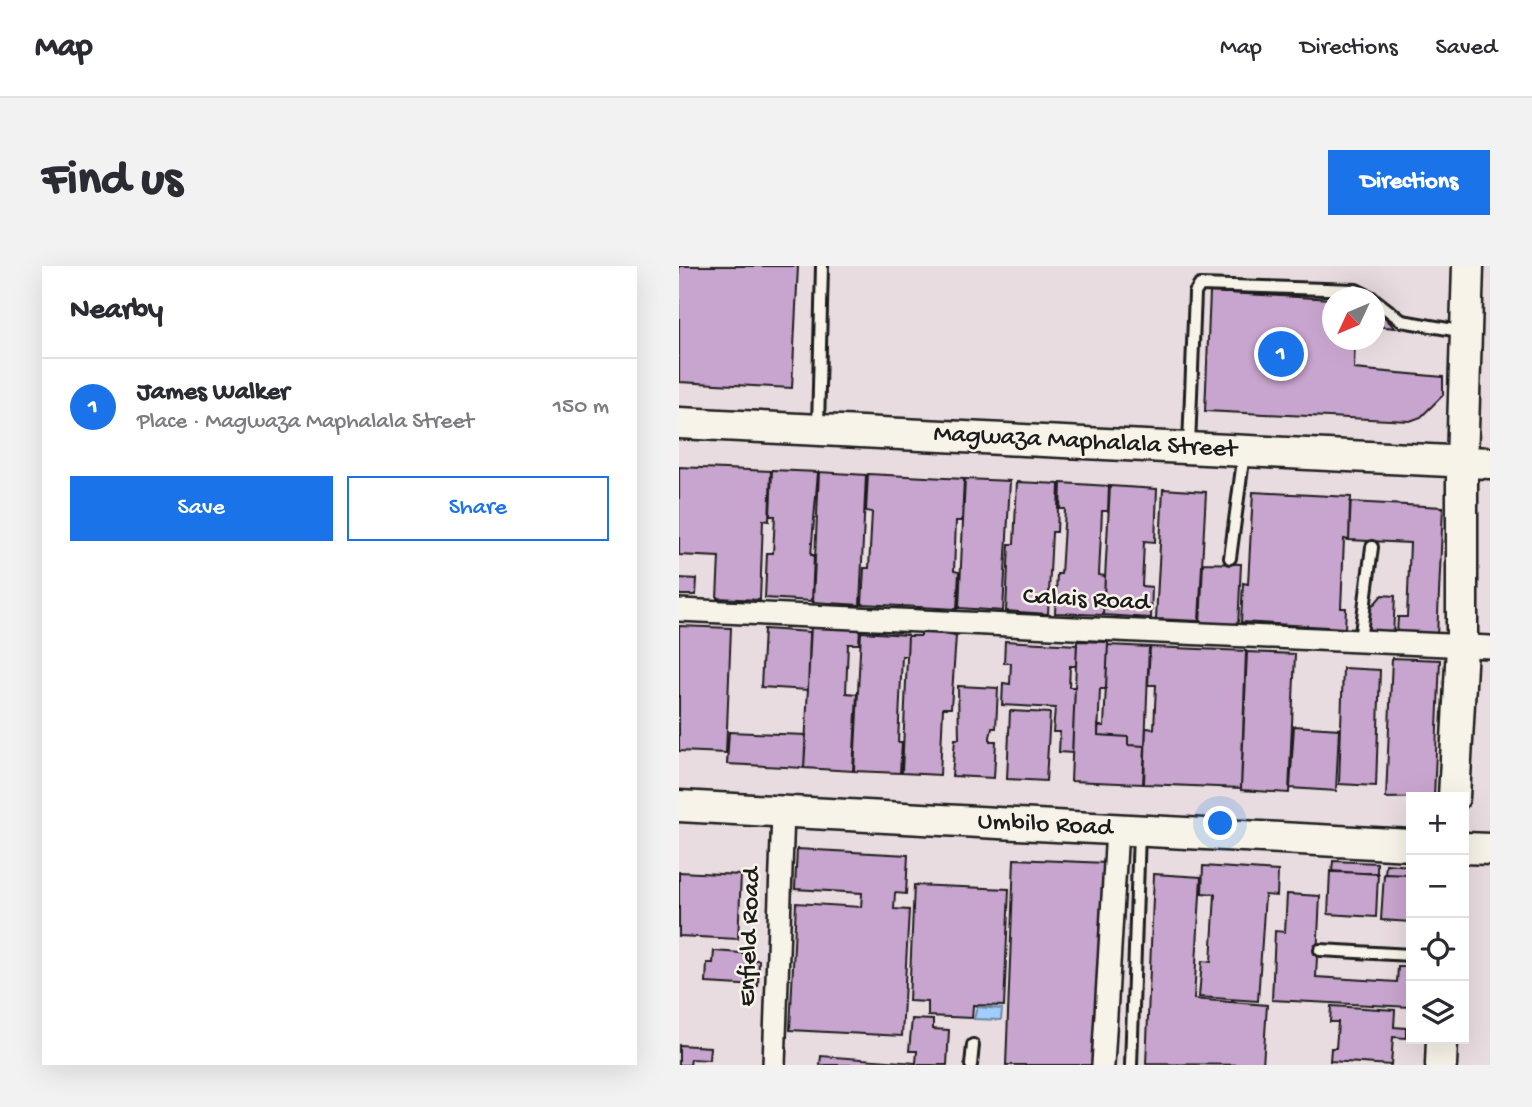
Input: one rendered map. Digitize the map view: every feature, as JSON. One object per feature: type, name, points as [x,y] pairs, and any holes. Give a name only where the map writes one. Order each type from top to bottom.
[{"type":"street","points":[[1455,792],[1476,647],[1476,462],[1465,332],[1468,266]]},
{"type":"street","name":"Magwaza Maphalala Street","points":[[679,423],[1476,462]]},
{"type":"street","name":"Calais Road","points":[[679,610],[1476,647]]},
{"type":"street","name":"Umbilo Road","points":[[679,806],[1406,845]]},
{"type":"street","name":"Enfield Road","points":[[774,1065],[783,812]]},
{"type":"street","points":[[1103,1065],[1128,830]]},
{"type":"street","points":[[1469,848],[1490,849]]},
{"type":"street","points":[[1441,1065],[1442,1044]]},
{"type":"lane","points":[[818,430],[821,266]]},
{"type":"lane","points":[[1189,447],[1195,293],[1200,285],[1206,282],[1322,288]]},
{"type":"lane","points":[[1385,308],[1402,321],[1465,332]]},
{"type":"lane","points":[[1230,558],[1244,450]]},
{"type":"lane","points":[[1360,641],[1372,547]]},
{"type":"lane","points":[[1128,830],[1131,1065]]},
{"type":"lane","points":[[1320,950],[1406,955]]},
{"type":"lane","points":[[971,1065],[973,1045]]},
{"type":"water","points":[[977,1007],[1002,1009],[1001,1020],[974,1019]]},
{"type":"building","points":[[679,266],[798,266],[792,388],[679,382]]},
{"type":"building","points":[[1210,292],[1322,298],[1322,350],[1355,350],[1354,369],[1443,377],[1443,395],[1421,417],[1410,421],[1205,411]]},
{"type":"building","points":[[1385,318],[1395,328],[1385,327]]},
{"type":"building","points":[[679,467],[771,471],[769,521],[763,520],[760,600],[717,598],[719,557],[679,555]]},
{"type":"building","points":[[772,470],[818,472],[811,555],[814,555],[812,601],[765,598],[767,553],[773,553],[775,516],[770,516]]},
{"type":"building","points":[[819,472],[866,475],[860,605],[813,602]]},
{"type":"building","points":[[868,474],[964,479],[962,521],[956,521],[954,571],[959,572],[957,609],[862,604],[864,568],[869,568],[872,512],[866,511]]},
{"type":"building","points":[[965,479],[1010,481],[1003,611],[959,608]]},
{"type":"building","points":[[1017,482],[1059,484],[1057,532],[1052,532],[1048,614],[1006,611],[1009,544],[1014,544]]},
{"type":"building","points":[[1061,483],[1109,486],[1108,511],[1102,511],[1099,575],[1105,576],[1103,615],[1055,613],[1057,574],[1061,574],[1065,509],[1060,509]]},
{"type":"building","points":[[1110,486],[1157,489],[1155,542],[1144,541],[1142,586],[1152,587],[1151,618],[1103,615]]},
{"type":"building","points":[[1163,489],[1206,492],[1199,621],[1156,619]]},
{"type":"building","points":[[1253,492],[1351,497],[1349,540],[1344,539],[1341,608],[1346,608],[1345,628],[1241,622],[1243,583],[1248,584]]},
{"type":"building","points":[[1350,502],[1443,507],[1437,636],[1397,634],[1398,617],[1407,617],[1410,543],[1349,540]]},
{"type":"building","points":[[1203,563],[1241,564],[1238,627],[1200,626]]},
{"type":"building","points":[[679,578],[697,579],[696,595],[679,595]]},
{"type":"building","points":[[1382,595],[1395,596],[1393,636],[1368,634],[1369,610]]},
{"type":"building","points":[[679,626],[731,628],[726,753],[679,751]]},
{"type":"building","points":[[811,626],[860,628],[859,644],[848,644],[846,693],[857,694],[853,771],[804,768]]},
{"type":"building","points":[[764,629],[810,632],[808,690],[761,687]]},
{"type":"building","points":[[921,631],[956,636],[951,708],[943,708],[940,775],[902,773],[908,636],[921,636]]},
{"type":"building","points":[[861,632],[908,635],[907,656],[902,656],[898,742],[902,742],[900,773],[854,771]]},
{"type":"building","points":[[1005,641],[1077,645],[1076,666],[1070,666],[1069,687],[1075,687],[1072,753],[1059,752],[1060,732],[1053,732],[1055,708],[1002,705],[1003,683],[1010,684],[1011,663],[1004,663]]},
{"type":"building","points":[[1077,641],[1108,642],[1106,689],[1100,689],[1098,735],[1128,737],[1128,745],[1145,746],[1143,784],[1071,781]]},
{"type":"building","points":[[1108,645],[1149,647],[1145,746],[1128,745],[1128,737],[1098,735],[1098,725],[1104,726]]},
{"type":"building","points":[[1150,647],[1246,651],[1241,788],[1144,784],[1146,728],[1154,729],[1156,685],[1148,685]]},
{"type":"building","points":[[1247,652],[1295,654],[1289,793],[1241,790]]},
{"type":"building","points":[[1392,658],[1440,660],[1434,792],[1406,792],[1406,798],[1386,798]]},
{"type":"building","points":[[1343,668],[1380,670],[1376,786],[1339,784]]},
{"type":"building","points":[[958,686],[998,688],[996,728],[992,728],[990,737],[990,741],[996,741],[994,778],[952,776],[955,739],[959,739]]},
{"type":"building","points":[[1010,711],[1050,713],[1046,781],[1007,779]]},
{"type":"building","points":[[1294,726],[1339,729],[1336,791],[1290,788]]},
{"type":"building","points":[[729,732],[806,735],[804,768],[727,764]]},
{"type":"building","points":[[797,849],[908,855],[906,894],[895,893],[894,909],[909,910],[902,1036],[790,1030],[796,903],[861,907],[862,893],[795,889]]},
{"type":"building","points":[[1014,859],[1106,863],[1097,1065],[1006,1065]]},
{"type":"building","points":[[1333,861],[1377,863],[1377,873],[1332,872]]},
{"type":"building","points":[[1386,864],[1406,866],[1406,875],[1385,874]]},
{"type":"building","points":[[1203,866],[1278,871],[1277,896],[1265,895],[1258,1001],[1199,997],[1202,961],[1211,962],[1215,894],[1202,893]]},
{"type":"building","points":[[1330,871],[1378,874],[1376,917],[1328,914]]},
{"type":"building","points":[[679,872],[741,875],[738,939],[679,936]]},
{"type":"building","points":[[1154,874],[1201,877],[1194,999],[1267,1005],[1263,1065],[1146,1064]]},
{"type":"building","points":[[1384,874],[1406,875],[1406,922],[1381,920]]},
{"type":"building","points":[[914,885],[1009,889],[1004,1006],[973,1005],[972,1018],[928,1016],[928,1002],[909,1001]]},
{"type":"building","points":[[1287,894],[1320,896],[1316,977],[1397,982],[1398,967],[1406,967],[1406,1007],[1272,1000],[1275,931],[1285,932]]},
{"type":"building","points":[[714,951],[754,954],[754,960],[759,960],[758,986],[706,983],[707,963],[713,963]]},
{"type":"building","points":[[1331,1006],[1395,1010],[1394,1027],[1406,1028],[1406,1038],[1393,1037],[1391,1065],[1330,1061],[1331,1048],[1336,1048],[1338,1022],[1330,1022]]},
{"type":"building","points":[[912,1019],[933,1020],[933,1029],[949,1030],[947,1065],[820,1065],[821,1056],[916,1063],[917,1051],[909,1051]]},
{"type":"building","points":[[679,1045],[710,1047],[709,1060],[691,1059],[690,1065],[679,1065]]},
{"type":"place","name":"James Walker","points":[[1281,354]]}]
